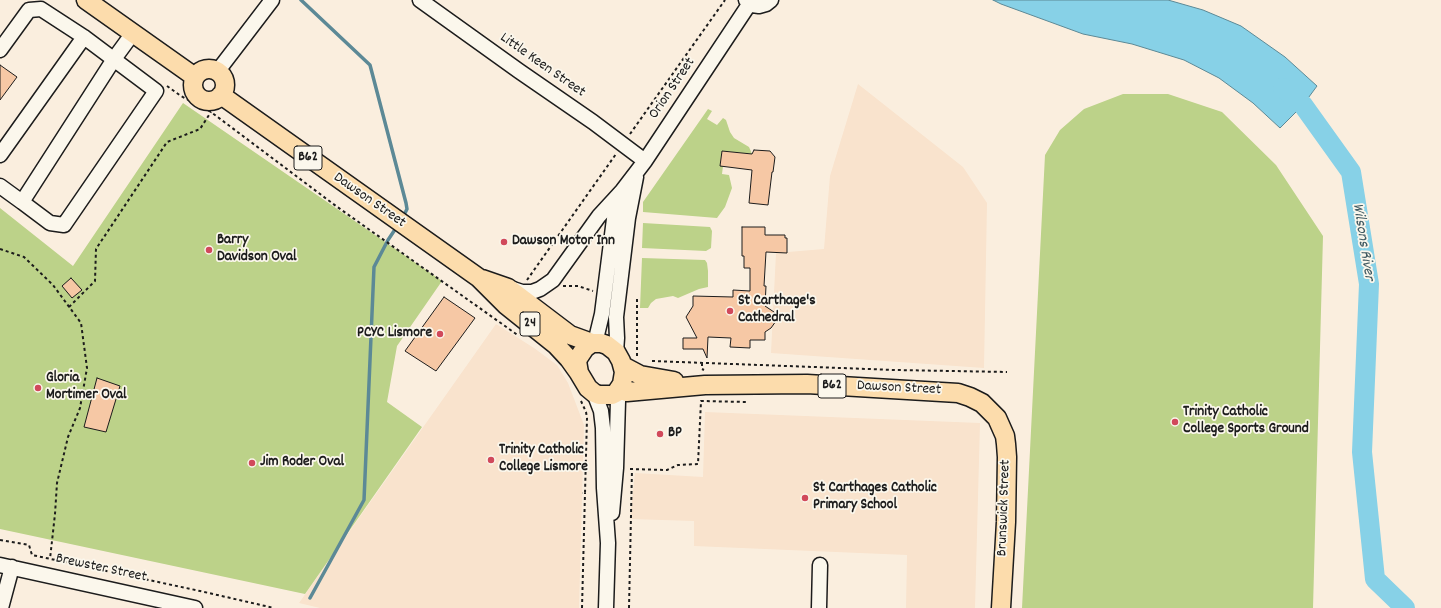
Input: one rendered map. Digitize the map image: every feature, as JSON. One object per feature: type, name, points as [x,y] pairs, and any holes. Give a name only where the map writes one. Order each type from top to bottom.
[{"type":"main road","points":[[86,0],[195,77]]},
{"type":"main road","points":[[208,69],[218,72],[223,77],[224,81],[224,89],[221,95],[213,100],[204,100],[200,98],[196,94],[193,86],[195,77],[199,73],[208,69]]},
{"type":"main road","name":"Dawson Street","points":[[221,95],[479,278],[506,305],[556,345],[570,359],[579,373]]},
{"type":"main road","name":"Dawson Street","points":[[479,278],[508,288],[560,329],[570,335],[594,343]]},
{"type":"main road","points":[[587,396],[588,388],[579,373],[579,357],[585,348],[594,343]]},
{"type":"main road","name":"B62","points":[[594,343],[607,345],[626,360]]},
{"type":"main road","points":[[618,391],[623,378],[626,360]]},
{"type":"main road","name":"Dawson Street","points":[[626,360],[640,375],[705,385]]},
{"type":"main road","name":"Dawson Street","points":[[618,391],[627,392],[705,385],[807,384],[958,393],[982,403],[992,412]]},
{"type":"main road","name":"B62","points":[[587,396],[606,395],[618,391]]},
{"type":"main road","name":"Brunswick Street","points":[[992,412],[997,418],[1005,436],[1007,457],[1001,608]]},
{"type":"street","points":[[218,72],[272,0]]},
{"type":"street","name":"Little Keen Street","points":[[420,0],[593,122],[645,161]]},
{"type":"street","points":[[748,2],[759,6],[766,4],[771,0]]},
{"type":"street","name":"Orion Street","points":[[508,288],[522,292],[532,292],[548,285],[599,216],[622,191],[645,161],[748,2]]},
{"type":"street","points":[[0,50],[29,10],[41,9],[84,37],[156,91],[64,225],[50,223],[0,186]]},
{"type":"street","points":[[22,202],[114,59],[133,33]]},
{"type":"street","points":[[0,155],[84,37]]},
{"type":"street","points":[[626,360],[617,338],[616,317],[628,218],[636,172]]},
{"type":"street","name":"Orion Street","points":[[594,343],[602,314],[614,219],[622,191]]},
{"type":"street","points":[[606,608],[608,543],[616,468],[618,391]]},
{"type":"street","points":[[587,396],[601,411],[608,543]]},
{"type":"street","points":[[819,608],[820,565]]},
{"type":"street","points":[[1,608],[6,566]]},
{"type":"street","name":"Brewster Street","points":[[6,566],[166,605],[195,608]]},
{"type":"path","points":[[163,83],[181,96],[211,112],[336,206],[520,336]]},
{"type":"path","points":[[69,307],[95,281],[96,249],[167,142],[200,129],[211,112]]},
{"type":"path","points":[[0,249],[24,257],[53,285],[81,323],[87,368],[80,408],[68,437],[56,483],[55,514],[50,559]]},
{"type":"path","points":[[558,284],[563,286],[578,286],[593,291]]},
{"type":"path","points":[[626,360],[636,355],[638,299]]},
{"type":"path","points":[[646,361],[1007,372]]},
{"type":"path","points":[[582,608],[587,396]]},
{"type":"path","points":[[629,608],[631,469],[667,470],[678,465],[698,464],[701,401],[748,402]]},
{"type":"path","points":[[0,540],[29,545],[32,555],[274,608]]},
{"type":"shaded area","points":[[858,84],[963,167],[987,203],[984,368],[771,353],[776,253],[824,249],[830,176]]},
{"type":"shaded area","name":"Trinity Catholic College Lismore","points":[[496,324],[534,348],[557,365],[568,383],[584,425],[579,608],[320,608],[299,603]]},
{"type":"shaded area","name":"St Carthages Catholic Primary School","points":[[705,412],[980,423],[975,608],[906,608],[907,555],[694,546],[694,521],[630,519],[635,473],[703,477]]},
{"type":"green space","name":"Trinity Catholic College Sports Ground","points":[[1123,94],[1168,94],[1222,112],[1276,165],[1323,236],[1313,608],[1022,608],[1045,155],[1060,130],[1084,109]]},
{"type":"green space","points":[[183,103],[442,281],[397,346],[387,402],[422,427],[305,594],[0,529],[0,208],[73,266]]},
{"type":"green space","points":[[708,109],[712,111],[707,119],[717,125],[723,118],[726,120],[730,132],[734,138],[749,147],[752,154],[722,151],[720,166],[723,166],[722,174],[729,175],[732,188],[725,207],[717,218],[643,212],[643,202]]},
{"type":"green space","points":[[643,223],[710,227],[712,231],[711,248],[706,251],[642,248]]},
{"type":"green space","points":[[642,258],[705,260],[708,271],[708,287],[699,289],[678,298],[673,296],[656,299],[648,308],[640,308]]},
{"type":"water","points":[[993,0],[1168,0],[1203,10],[1241,26],[1285,57],[1317,86],[1303,105],[1280,128],[1253,103],[1219,78],[1184,60],[1132,44],[1083,34]]},
{"type":"building","points":[[0,65],[17,77],[0,100]]},
{"type":"building","points":[[754,150],[770,151],[775,157],[768,205],[749,203],[752,170],[720,166],[722,151],[752,154]]},
{"type":"building","name":"St Carthage's Cathedral","points":[[742,227],[765,227],[765,235],[785,235],[785,238],[787,238],[787,253],[766,252],[764,286],[766,286],[765,306],[774,312],[776,321],[771,328],[765,332],[765,340],[750,340],[750,348],[730,347],[731,338],[708,337],[707,358],[703,349],[683,349],[683,338],[697,338],[686,317],[693,306],[693,296],[733,297],[733,290],[750,291],[750,268],[744,268],[744,256],[742,256]]},
{"type":"building","points":[[71,278],[82,290],[72,298],[62,286]]},
{"type":"building","name":"PCYC Lismore","points":[[444,297],[475,318],[436,371],[405,351]]},
{"type":"building","points":[[97,378],[120,386],[106,432],[84,427]]},
{"type":"waterway","points":[[301,0],[370,65],[406,203],[407,209],[403,217]]},
{"type":"waterway","name":"Wilsons River","points":[[1283,88],[1303,105],[1351,172],[1369,284],[1362,452],[1375,579],[1405,608]]},
{"type":"waterway","points":[[310,598],[364,500],[374,267],[388,240],[398,225]]},
{"type":"place","name":"Dawson Motor Inn","points":[[504,242]]},
{"type":"place","name":"Barry Davidson Oval","points":[[209,250]]},
{"type":"place","name":"St Carthage's Cathedral","points":[[730,311]]},
{"type":"place","name":"PCYC Lismore","points":[[440,334]]},
{"type":"place","name":"Gloria Mortimer Oval","points":[[38,388]]},
{"type":"place","name":"Trinity Catholic College Sports Ground","points":[[1175,422]]},
{"type":"place","name":"BP","points":[[660,434]]},
{"type":"place","name":"Trinity Catholic College Lismore","points":[[491,460]]},
{"type":"place","name":"Jim Roder Oval","points":[[252,463]]},
{"type":"place","name":"St Carthages Catholic Primary School","points":[[805,498]]}]
